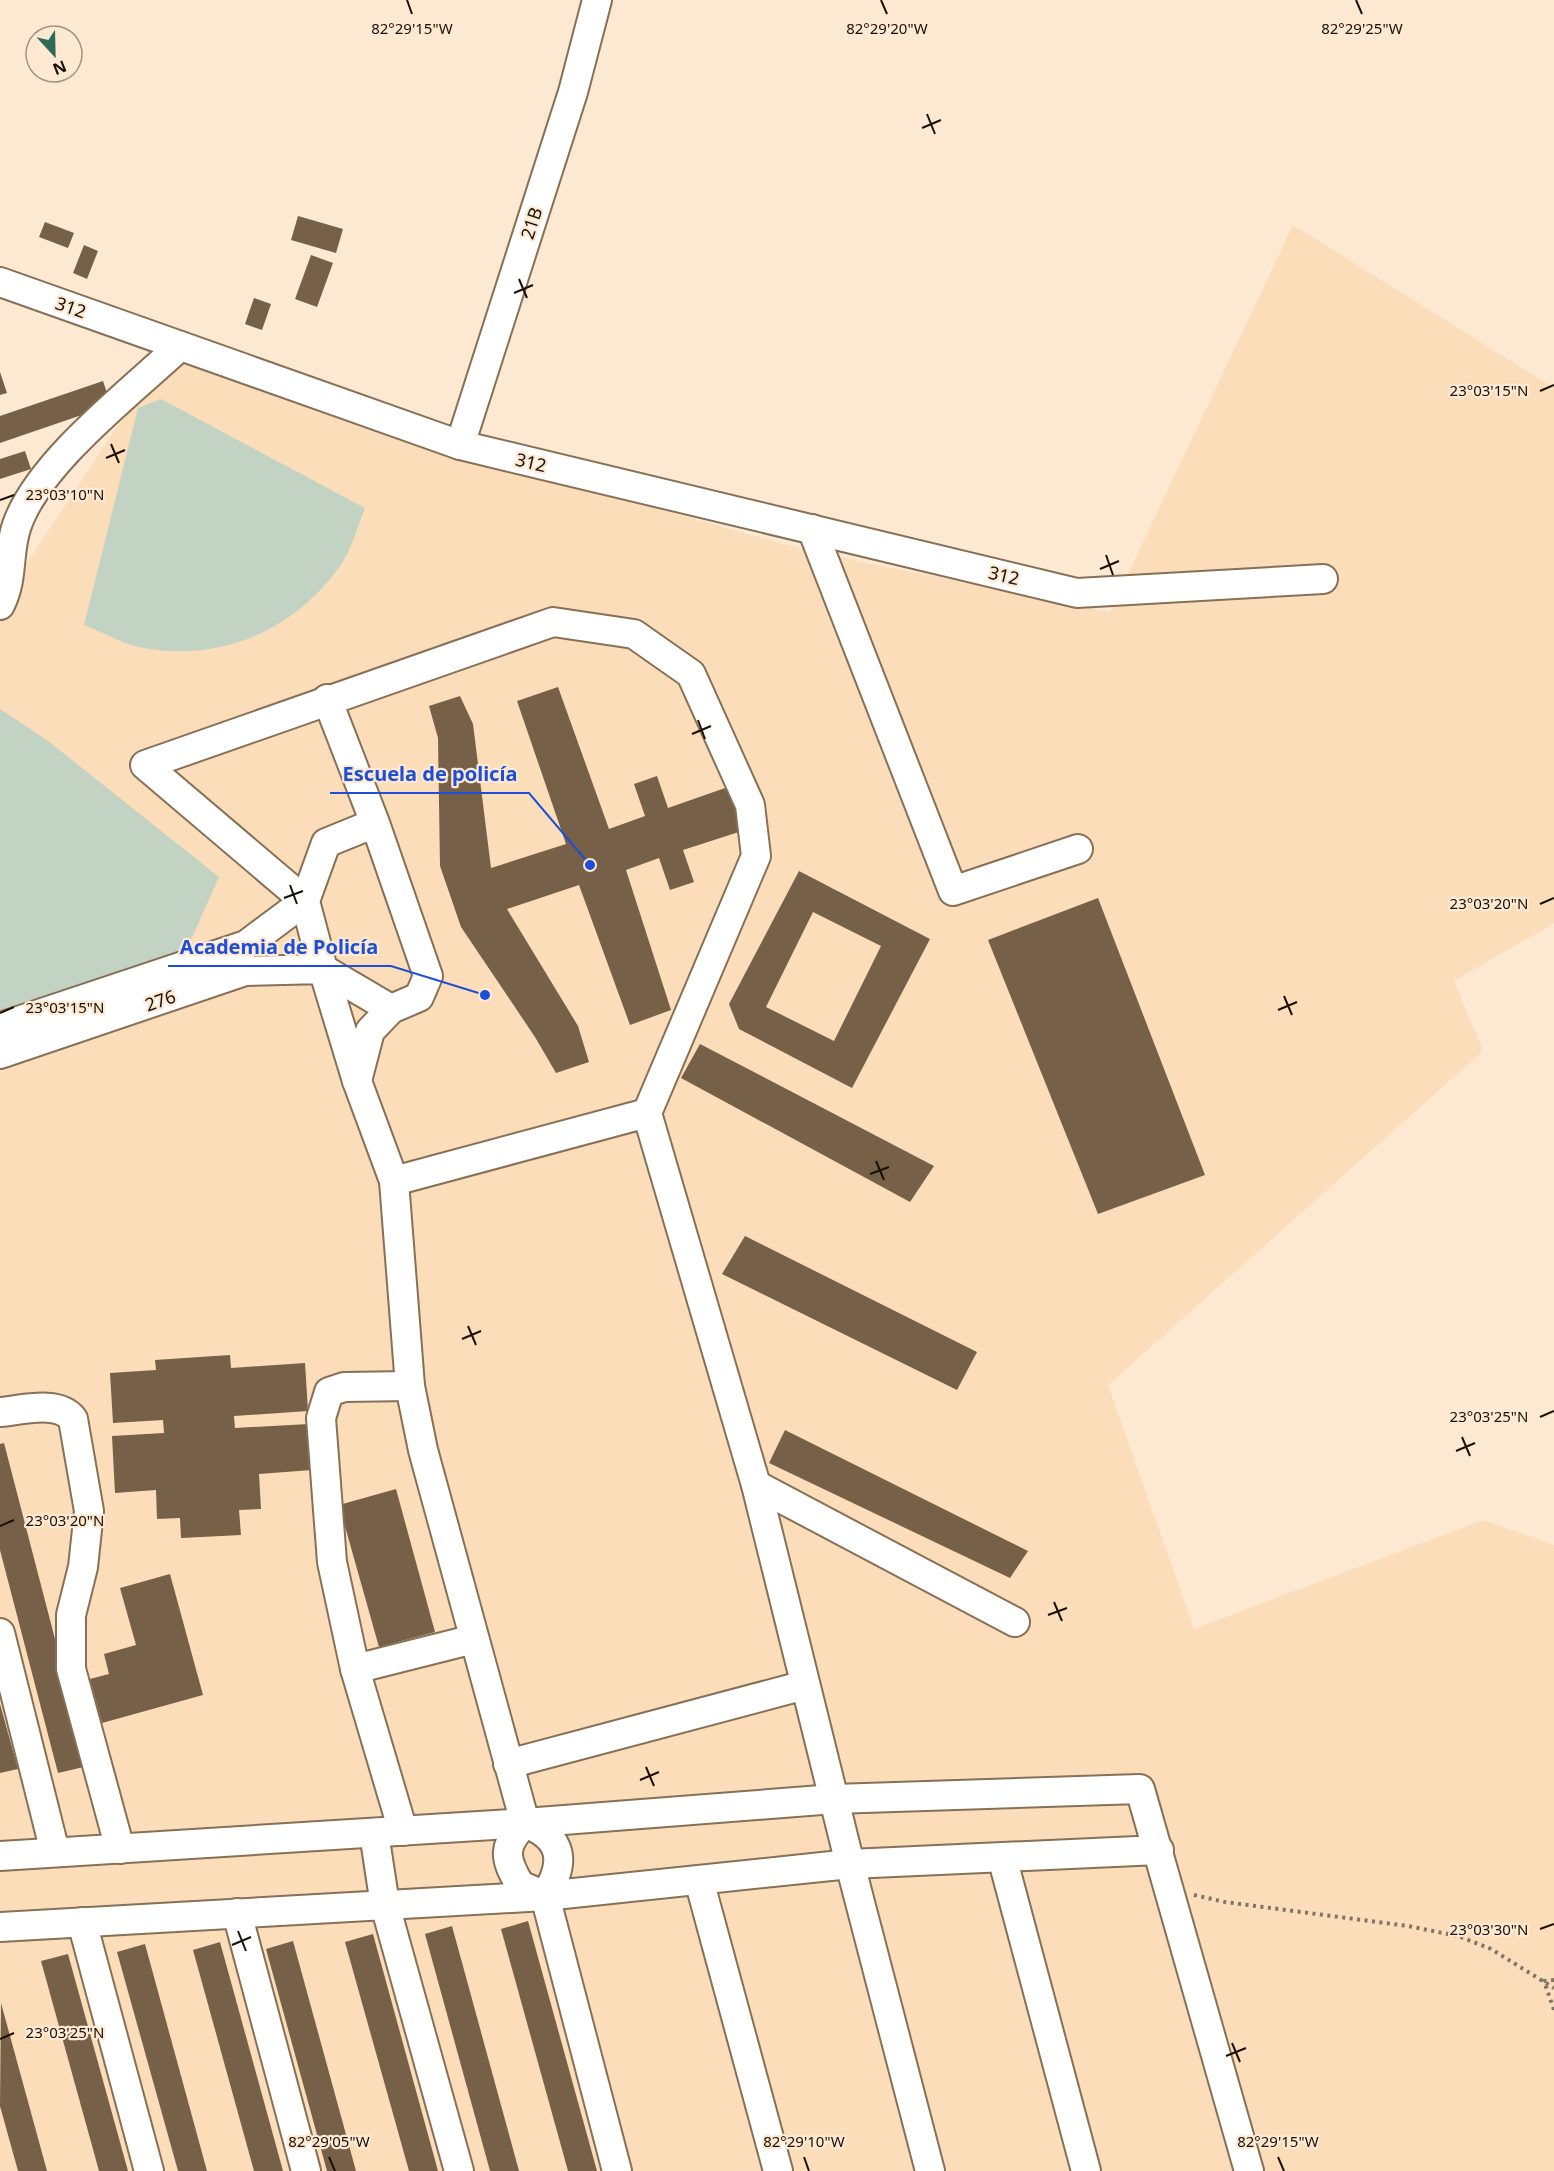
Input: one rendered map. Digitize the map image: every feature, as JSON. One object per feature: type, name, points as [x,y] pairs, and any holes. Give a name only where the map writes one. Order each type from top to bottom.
[{"type":"street","name":"21B","points":[[460,445],[573,92],[597,0]]},
{"type":"street","name":"312","points":[[0,282],[460,445],[1077,593],[1323,579]]},
{"type":"street","points":[[0,605],[9,588],[11,549],[17,524],[39,486],[72,447],[180,346]]},
{"type":"street","points":[[813,529],[953,891],[1078,849]]},
{"type":"street","points":[[525,1823],[423,1450],[410,1386],[394,1181],[357,1081],[304,901],[145,765],[327,699],[553,622],[634,634],[691,675],[750,806],[756,856],[647,1113],[756,1485],[850,1864],[930,2171]]},
{"type":"street","points":[[327,699],[375,823],[428,976],[419,997],[391,1009],[370,1031],[357,1081]]},
{"type":"street","points":[[304,901],[326,843],[375,823]]},
{"type":"street","name":"276","points":[[0,1027],[246,945],[304,901]]},
{"type":"street","points":[[323,969],[391,1009]]},
{"type":"street","name":"276","points":[[0,1054],[245,971],[323,969]]},
{"type":"street","points":[[394,1181],[647,1113]]},
{"type":"street","points":[[403,1831],[355,1669],[340,1609],[332,1562],[321,1418],[329,1392],[344,1387],[410,1386]]},
{"type":"street","points":[[0,1412],[55,1408],[68,1411],[73,1419],[89,1511],[83,1567],[71,1615],[71,1670],[120,1849]]},
{"type":"street","points":[[756,1485],[1015,1622]]},
{"type":"street","points":[[0,1633],[55,1852]]},
{"type":"street","points":[[355,1669],[474,1639]]},
{"type":"street","points":[[508,1764],[805,1685]]},
{"type":"street","points":[[0,1856],[525,1823],[834,1798],[1140,1789],[1250,2171]]},
{"type":"street","points":[[525,1823],[542,1830],[553,1840],[559,1858],[557,1877],[545,1896],[617,2171]]},
{"type":"street","points":[[525,1823],[513,1835],[508,1846],[507,1860],[520,1885],[545,1896]]},
{"type":"street","points":[[374,1833],[385,1905],[459,2171]]},
{"type":"street","points":[[0,1927],[545,1896],[850,1864],[1159,1850]]},
{"type":"street","points":[[1002,1857],[1086,2171]]},
{"type":"street","points":[[699,1880],[778,2171]]},
{"type":"street","points":[[237,1913],[306,2171]]},
{"type":"street","points":[[82,1922],[149,2171]]},
{"type":"path","points":[[1170,1889],[1225,1902],[1408,1926],[1458,1936],[1491,1949],[1554,1988]]},
{"type":"path","points":[[1544,1981],[1554,1980]]},
{"type":"path","points":[[1544,1981],[1554,2010]]},
{"type":"shaded area","points":[[1293,225],[1554,388],[1554,923],[1454,981],[1483,1051],[1108,1385],[1194,1629],[1483,1520],[1554,1545],[1554,2171],[0,2171],[0,604],[131,406],[180,363],[352,424],[813,552],[1110,612]]},
{"type":"green space","points":[[161,399],[365,508],[346,557],[324,586],[280,623],[256,636],[230,645],[202,650],[173,651],[144,648],[84,625],[138,408]]},
{"type":"green space","points":[[0,709],[47,740],[219,877],[186,951],[0,1010]]},
{"type":"building","points":[[298,216],[343,229],[336,253],[291,240]]},
{"type":"building","points":[[45,222],[74,233],[68,248],[39,237]]},
{"type":"building","points":[[84,245],[98,251],[87,279],[73,273]]},
{"type":"building","points":[[311,255],[333,263],[317,307],[295,299]]},
{"type":"building","points":[[254,298],[271,304],[262,330],[245,324]]},
{"type":"building","points":[[0,372],[7,393],[0,395]]},
{"type":"building","points":[[103,381],[111,405],[0,443],[0,416]]},
{"type":"building","points":[[25,451],[31,469],[0,479],[0,459]]},
{"type":"building","points":[[558,687],[609,829],[645,816],[634,784],[657,776],[668,808],[728,787],[742,831],[683,850],[694,882],[670,890],[659,858],[626,870],[671,1010],[630,1025],[579,885],[507,909],[578,1026],[589,1062],[556,1073],[535,1037],[461,927],[440,866],[438,738],[429,706],[460,696],[473,724],[491,868],[566,844],[517,701]]},
{"type":"building","points":[[799,871],[930,939],[852,1088],[739,1029],[729,1004]],"holes":[[[813,912],[881,946],[834,1041],[766,1007]]]},
{"type":"building","points":[[1098,898],[1205,1175],[1098,1214],[988,940]]},
{"type":"building","points":[[700,1044],[934,1166],[910,1202],[681,1078]]},
{"type":"building","points":[[745,1236],[977,1352],[957,1390],[722,1274]]},
{"type":"building","points":[[230,1355],[231,1368],[305,1363],[308,1411],[234,1416],[235,1428],[309,1424],[312,1470],[259,1474],[261,1509],[239,1510],[241,1535],[181,1538],[180,1518],[157,1519],[156,1490],[115,1493],[112,1436],[164,1433],[163,1420],[113,1423],[110,1373],[156,1370],[155,1360]]},
{"type":"building","points":[[785,1430],[1028,1551],[1010,1578],[769,1463]]},
{"type":"building","points":[[4,1443],[88,1766],[58,1773],[0,1550],[0,1444]]},
{"type":"building","points":[[396,1489],[435,1632],[379,1647],[339,1505]]},
{"type":"building","points":[[170,1574],[203,1695],[102,1723],[90,1679],[109,1674],[104,1654],[136,1645],[120,1588]]},
{"type":"building","points":[[0,1704],[18,1769],[0,1773]]},
{"type":"building","points":[[528,1921],[597,2171],[568,2171],[501,1929]]},
{"type":"building","points":[[452,1926],[519,2171],[490,2171],[425,1934]]},
{"type":"building","points":[[373,1934],[438,2171],[409,2171],[345,1942]]},
{"type":"building","points":[[293,1941],[356,2171],[327,2171],[266,1949]]},
{"type":"building","points":[[220,1942],[283,2171],[254,2171],[193,1950]]},
{"type":"building","points":[[145,1944],[207,2171],[178,2171],[117,1952]]},
{"type":"building","points":[[68,1954],[128,2171],[99,2171],[41,1961]]},
{"type":"building","points":[[1,2003],[47,2171],[18,2171],[0,2106]]},
{"type":"place","name":"Escuela de policía","points":[[590,865]]},
{"type":"place","name":"Academia de Policía","points":[[485,995]]}]
